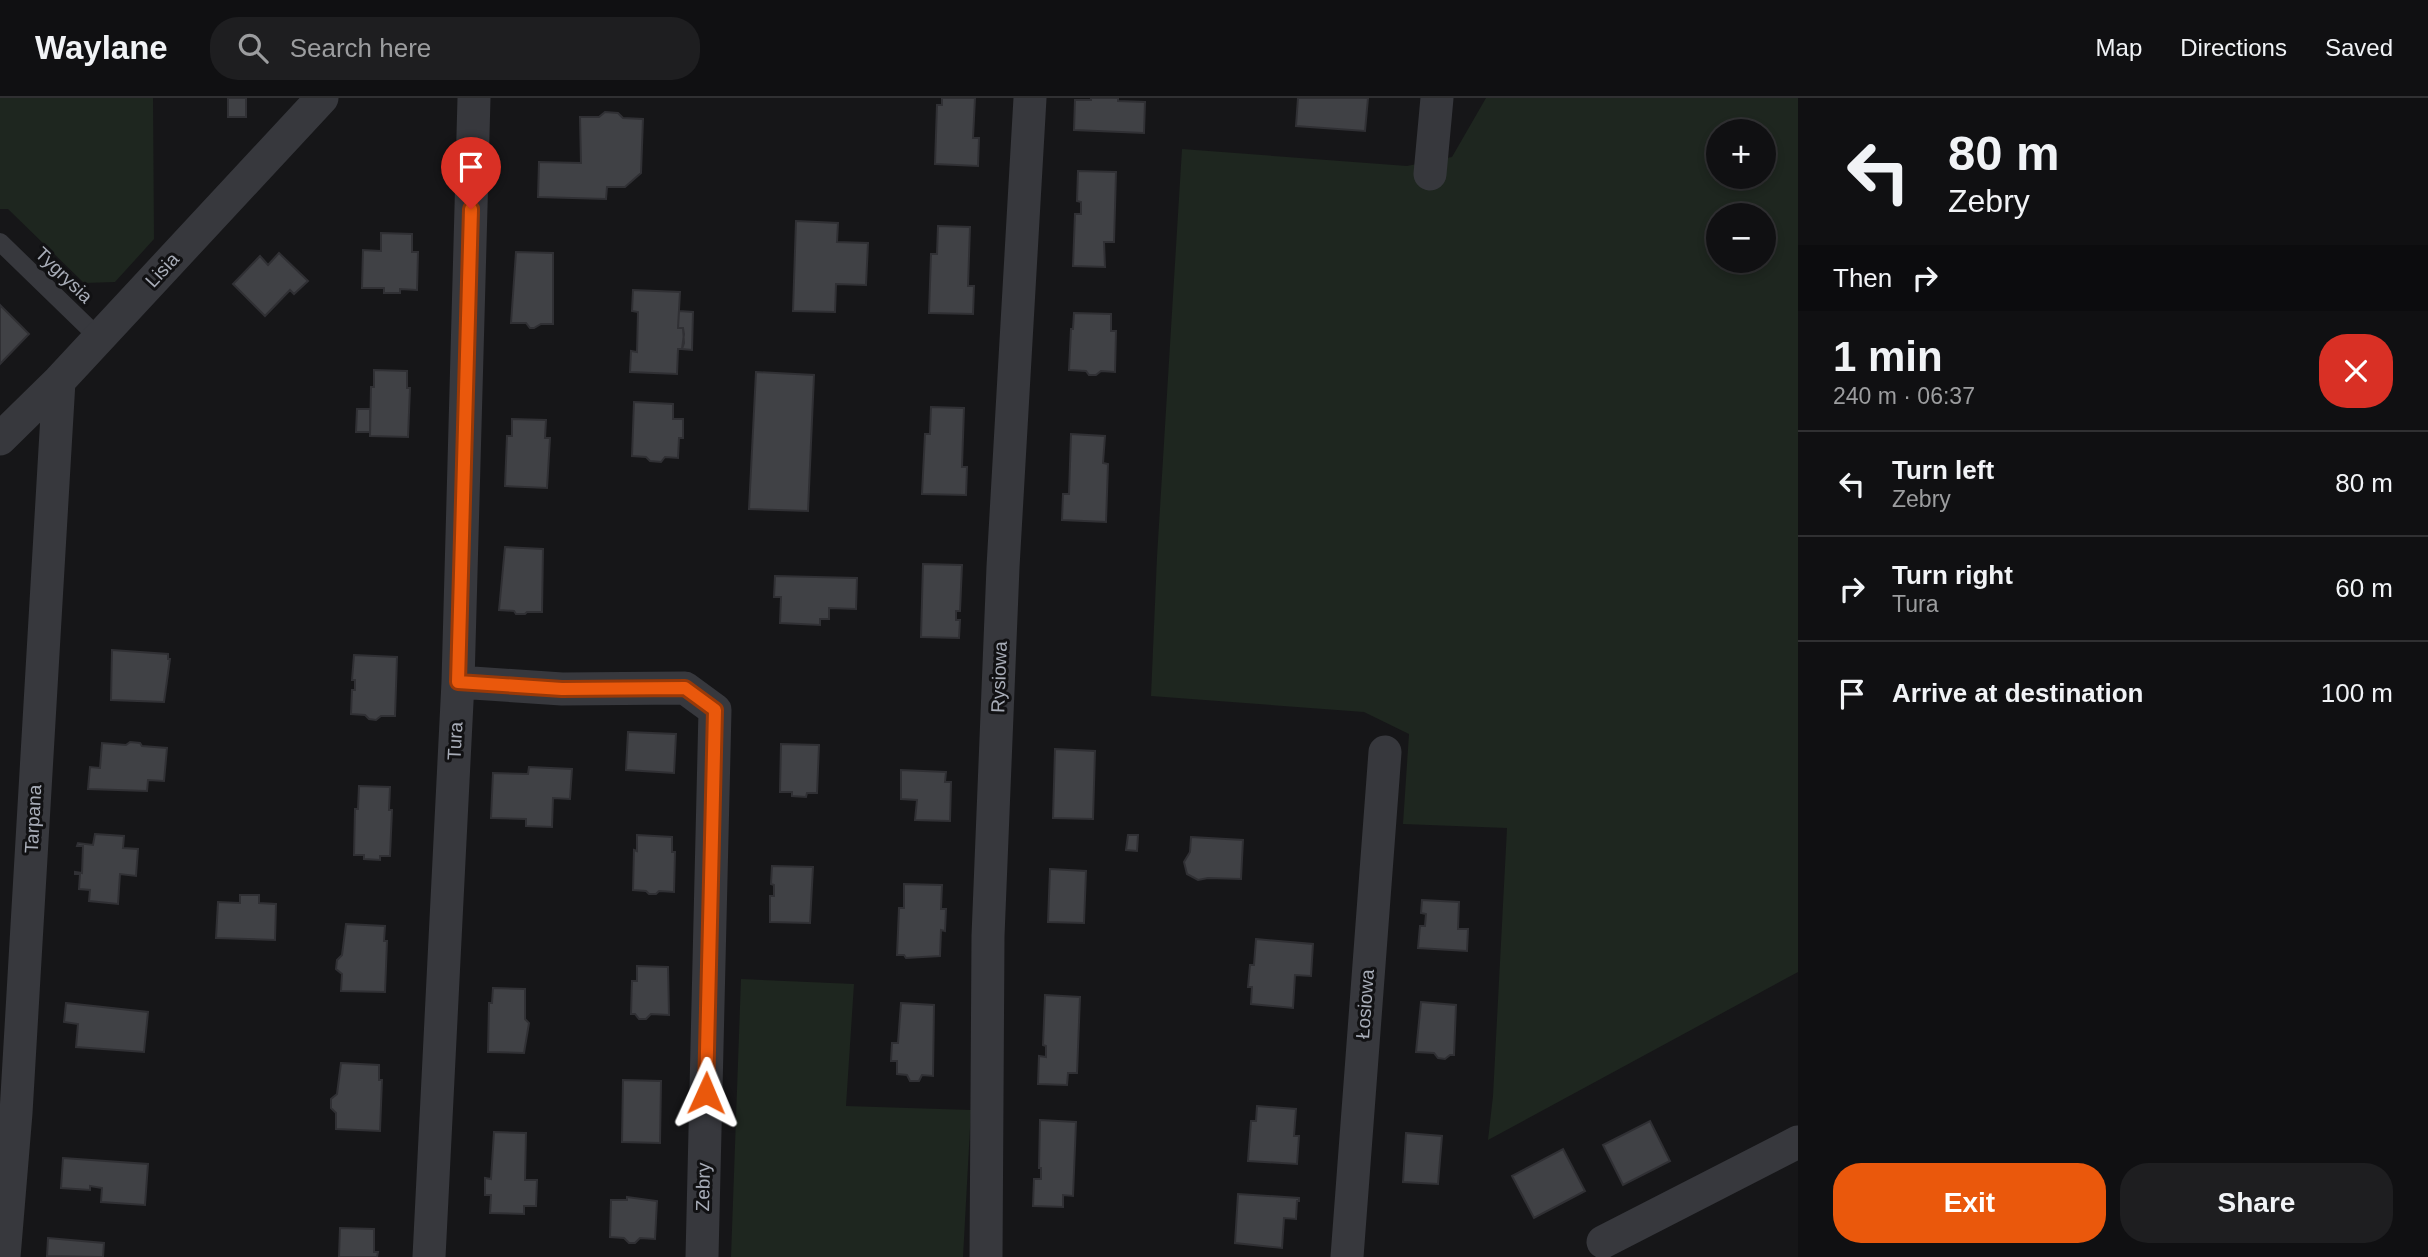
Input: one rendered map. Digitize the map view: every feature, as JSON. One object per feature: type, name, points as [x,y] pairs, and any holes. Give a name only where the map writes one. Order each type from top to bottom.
[{"type":"street","name":"Lisia","points":[[0,439],[59,381],[323,98]]},
{"type":"street","name":"Tura","points":[[429,1257],[458,682],[474,98]]},
{"type":"street","name":"Rysiowa","points":[[986,1257],[988,936],[1003,567],[1030,98]]},
{"type":"street","points":[[1430,174],[1437,98]]},
{"type":"street","name":"Tarpana","points":[[4,1257],[17,1099],[59,381]]},
{"type":"street","name":"Zebry","points":[[458,682],[562,689],[685,688],[715,710],[702,1257]]},
{"type":"street","name":"Łosiowa","points":[[1347,1257],[1385,751]]},
{"type":"street","points":[[1603,1242],[1798,1142]]},
{"type":"lane","name":"Tygrysia","points":[[0,242],[99,338]]},
{"type":"shaded area","points":[[0,98],[153,98],[154,239],[115,282],[84,283],[8,209],[0,209]]},
{"type":"shaded area","points":[[1486,98],[1798,98],[1798,972],[1488,1140],[1493,1096],[1507,828],[1403,824],[1409,734],[1364,712],[1151,696],[1182,149],[1407,166],[1452,157]]},
{"type":"shaded area","points":[[741,979],[854,984],[846,1106],[971,1110],[963,1257],[731,1257]]},
{"type":"building","points":[[228,98],[246,98],[246,117],[228,117]]},
{"type":"building","points":[[942,98],[975,98],[973,138],[979,138],[978,166],[935,164],[937,105],[942,105]]},
{"type":"building","points":[[1091,98],[1145,102],[1144,133],[1074,130],[1075,100]]},
{"type":"building","points":[[1298,98],[1368,98],[1365,131],[1296,126]]},
{"type":"building","points":[[605,112],[618,113],[623,118],[643,119],[641,173],[625,187],[607,187],[606,199],[538,197],[539,162],[581,163],[580,117],[599,117]]},
{"type":"building","points":[[1078,171],[1116,172],[1114,242],[1104,242],[1105,267],[1073,266],[1075,214],[1081,214],[1081,202],[1077,201]]},
{"type":"building","points":[[796,221],[838,223],[837,242],[868,243],[866,285],[836,284],[835,312],[793,311]]},
{"type":"building","points":[[938,226],[970,227],[968,286],[974,286],[973,314],[929,313],[931,254],[937,254]]},
{"type":"building","points":[[381,233],[412,234],[412,252],[418,252],[417,290],[400,289],[400,293],[384,293],[384,288],[362,288],[363,250],[381,251]]},
{"type":"building","points":[[516,252],[553,253],[553,324],[530,328],[526,323],[511,323]]},
{"type":"building","points":[[279,253],[308,281],[294,294],[290,290],[265,316],[233,284],[260,256],[268,265]]},
{"type":"building","points":[[633,290],[680,292],[678,328],[683,328],[684,343],[682,349],[678,349],[677,374],[630,372],[631,351],[637,352],[638,312],[632,311]]},
{"type":"building","points":[[0,305],[29,334],[0,364]]},
{"type":"building","points":[[679,311],[693,312],[692,350],[682,349],[684,334],[683,328],[678,328]]},
{"type":"building","points":[[1074,313],[1111,314],[1111,331],[1116,331],[1115,372],[1101,371],[1096,375],[1089,375],[1086,371],[1069,370]]},
{"type":"building","points":[[374,370],[407,371],[407,388],[410,388],[408,437],[370,436]]},
{"type":"building","points":[[756,372],[814,375],[808,511],[749,509]]},
{"type":"building","points":[[634,402],[673,404],[673,419],[683,419],[683,438],[679,438],[678,458],[665,457],[661,462],[632,456]]},
{"type":"building","points":[[931,407],[964,408],[962,467],[967,467],[966,495],[922,494],[925,434],[930,434]]},
{"type":"building","points":[[357,409],[370,409],[370,432],[356,432]]},
{"type":"building","points":[[512,419],[546,420],[545,438],[550,438],[547,488],[505,486],[507,436],[512,436]]},
{"type":"building","points":[[1071,434],[1105,436],[1103,463],[1108,464],[1106,522],[1062,520],[1063,494],[1069,494]]},
{"type":"building","points":[[505,547],[543,549],[542,612],[516,614],[514,611],[499,610]]},
{"type":"building","points":[[923,564],[962,565],[960,611],[956,611],[956,620],[960,620],[959,638],[921,637]]},
{"type":"building","points":[[775,576],[857,578],[856,609],[829,608],[829,619],[820,619],[820,625],[780,623],[781,597],[774,597]]},
{"type":"building","points":[[112,650],[168,654],[170,659],[164,702],[111,700]]},
{"type":"building","points":[[354,655],[397,657],[395,716],[381,716],[376,720],[365,715],[351,714],[352,690],[355,690],[355,680],[352,680]]},
{"type":"building","points":[[628,732],[676,734],[674,773],[626,770]]},
{"type":"building","points":[[130,742],[167,748],[164,781],[148,780],[147,791],[88,789],[90,767],[100,768],[102,743],[126,745]]},
{"type":"building","points":[[781,744],[819,745],[817,793],[807,793],[806,797],[792,796],[792,792],[780,792]]},
{"type":"building","points":[[1055,749],[1095,751],[1093,819],[1053,818]]},
{"type":"building","points":[[529,767],[572,769],[570,799],[553,798],[552,827],[526,826],[526,819],[491,818],[493,773],[528,774]]},
{"type":"building","points":[[901,770],[946,772],[945,782],[951,782],[950,821],[915,820],[917,800],[901,799]]},
{"type":"building","points":[[359,786],[390,787],[390,856],[380,856],[380,860],[354,855],[355,809],[358,809]]},
{"type":"building","points":[[95,834],[124,836],[123,848],[138,849],[136,876],[120,874],[118,904],[89,901],[90,890],[79,889],[80,874],[75,872],[82,873],[83,846],[77,846],[78,843],[93,845]]},
{"type":"building","points":[[637,835],[672,837],[672,852],[675,852],[674,892],[659,891],[649,894],[646,891],[633,890]]},
{"type":"building","points":[[1128,835],[1138,835],[1137,851],[1126,850]]},
{"type":"building","points":[[1191,837],[1243,840],[1241,879],[1198,880],[1187,874],[1184,862],[1190,852]]},
{"type":"building","points":[[772,866],[813,867],[810,923],[770,922],[770,896],[774,896],[774,885],[771,884]]},
{"type":"building","points":[[1050,869],[1086,871],[1084,923],[1048,922]]},
{"type":"building","points":[[904,884],[942,885],[941,909],[946,909],[945,931],[941,930],[940,956],[906,958],[904,955],[897,955],[899,908],[904,908]]},
{"type":"building","points":[[240,895],[259,895],[259,903],[276,904],[275,940],[216,938],[218,902],[240,903]]},
{"type":"building","points":[[1422,900],[1459,902],[1458,929],[1468,929],[1467,951],[1418,948],[1420,926],[1425,926],[1426,914],[1421,913]]},
{"type":"building","points":[[346,924],[385,926],[385,992],[341,991],[342,974],[336,969],[337,960],[342,955]]},
{"type":"building","points":[[1256,939],[1313,944],[1311,976],[1295,975],[1293,1008],[1251,1004],[1252,987],[1248,987],[1250,965],[1254,965]]},
{"type":"building","points":[[637,966],[668,967],[669,1015],[651,1014],[646,1019],[639,1019],[635,1014],[631,1014],[632,981],[637,981]]},
{"type":"building","points":[[493,988],[525,989],[525,1019],[529,1023],[524,1053],[488,1052],[489,1003],[492,1003]]},
{"type":"building","points":[[1045,995],[1080,997],[1077,1073],[1068,1073],[1067,1085],[1038,1084],[1039,1056],[1046,1057],[1046,1046],[1043,1045]]},
{"type":"building","points":[[1421,1002],[1456,1005],[1454,1055],[1445,1059],[1438,1058],[1434,1053],[1416,1052]]},
{"type":"building","points":[[66,1003],[148,1012],[144,1052],[76,1047],[78,1024],[64,1022]]},
{"type":"building","points":[[901,1003],[934,1005],[933,1076],[922,1075],[919,1081],[910,1081],[907,1075],[897,1074],[897,1061],[891,1061],[892,1043],[898,1043]]},
{"type":"building","points":[[341,1063],[379,1065],[379,1080],[382,1080],[380,1131],[336,1129],[336,1113],[331,1108],[331,1099],[337,1094]]},
{"type":"building","points":[[623,1080],[661,1081],[660,1143],[622,1142]]},
{"type":"building","points":[[1257,1106],[1296,1109],[1294,1136],[1299,1136],[1297,1164],[1248,1161],[1251,1121],[1256,1121]]},
{"type":"building","points":[[1040,1120],[1076,1122],[1073,1196],[1063,1195],[1063,1207],[1033,1206],[1034,1179],[1041,1179]]},
{"type":"building","points":[[1650,1121],[1670,1161],[1623,1185],[1603,1145]]},
{"type":"building","points":[[494,1132],[526,1133],[525,1180],[537,1180],[536,1206],[524,1206],[524,1214],[490,1213],[491,1195],[485,1195],[485,1178],[491,1179]]},
{"type":"building","points":[[1406,1133],[1442,1136],[1438,1184],[1403,1182]]},
{"type":"building","points":[[1563,1149],[1585,1191],[1534,1218],[1512,1176]]},
{"type":"building","points":[[63,1158],[148,1164],[145,1205],[101,1202],[102,1188],[61,1188]]},
{"type":"building","points":[[1238,1194],[1299,1198],[1296,1219],[1284,1218],[1282,1248],[1235,1243]]},
{"type":"building","points":[[627,1197],[657,1201],[655,1239],[640,1238],[635,1243],[629,1243],[624,1238],[610,1237],[611,1200],[627,1200]]},
{"type":"building","points":[[340,1228],[374,1229],[374,1252],[378,1252],[377,1257],[339,1257]]},
{"type":"building","points":[[48,1238],[104,1243],[103,1257],[47,1256]]},
{"type":"route","points":[[471,209],[458,682],[562,689],[685,688],[715,710],[706,1093]]}]
